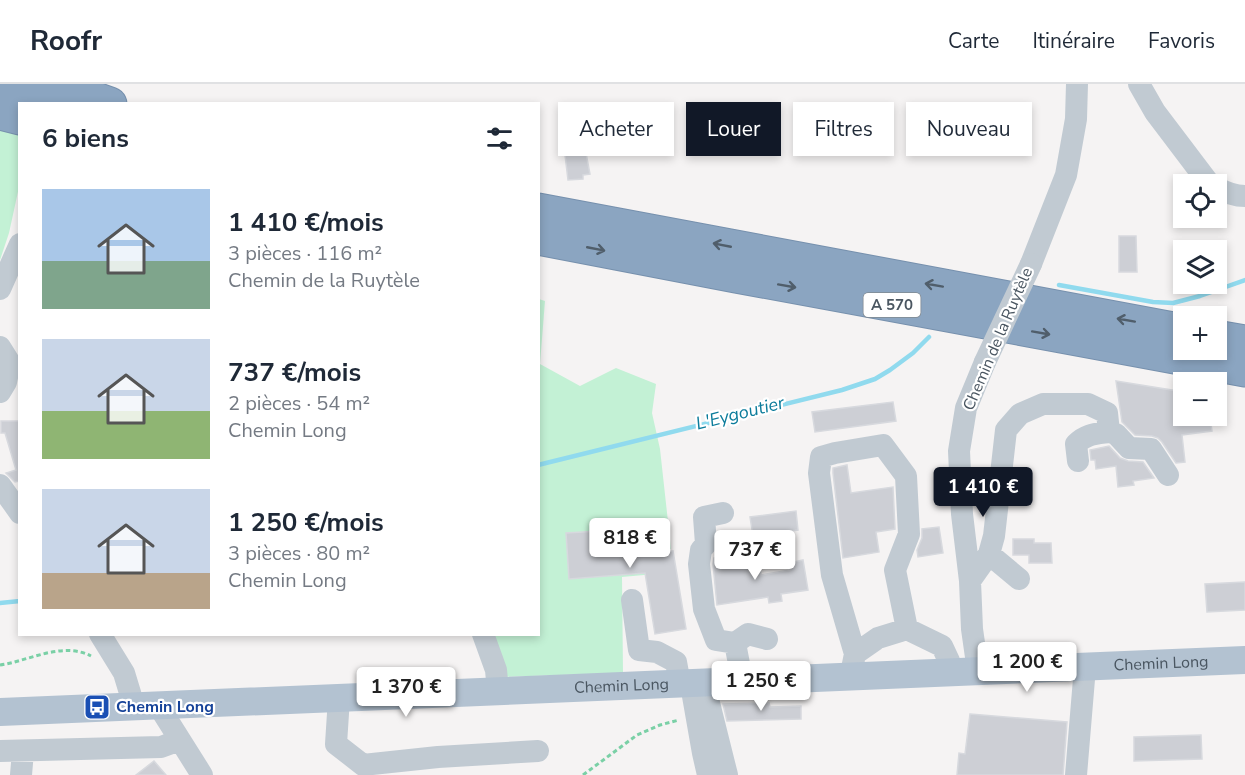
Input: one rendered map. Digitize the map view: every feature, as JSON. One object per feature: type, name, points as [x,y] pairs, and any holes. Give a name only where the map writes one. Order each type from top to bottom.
[{"type":"highway","points":[[54,84],[104,102]]},
{"type":"highway","points":[[0,87],[55,102]]},
{"type":"highway","points":[[0,113],[18,118]]},
{"type":"highway","name":"A 570","points":[[540,210],[1173,329]]},
{"type":"highway","name":"A 570","points":[[540,238],[1245,370]]},
{"type":"highway","points":[[1227,339],[1245,342]]},
{"type":"main road","name":"Chemin Long","points":[[0,712],[740,681],[853,665],[978,672],[1245,660]]},
{"type":"street","name":"Chemin de la Ruytèle","points":[[978,672],[962,514],[959,451],[966,408],[984,362],[1030,264],[1066,175],[1076,119],[1077,84]]},
{"type":"street","points":[[1139,84],[1155,112],[1202,174]]},
{"type":"street","points":[[1227,194],[1245,196]]},
{"type":"street","points":[[0,289],[18,248]]},
{"type":"street","points":[[0,392],[6,382],[10,351]]},
{"type":"street","points":[[970,581],[989,554],[994,536],[1006,430],[1020,414],[1043,404],[1088,404],[1107,413],[1109,432]]},
{"type":"street","points":[[1078,461],[1076,444],[1083,437],[1109,432],[1116,434],[1129,448],[1151,449],[1168,475]]},
{"type":"street","points":[[853,665],[832,574],[819,472],[821,457],[883,445],[906,476],[909,534],[895,570],[907,629]]},
{"type":"street","points":[[0,485],[18,510]]},
{"type":"street","points":[[723,513],[704,517],[706,544],[701,550],[699,564],[704,609],[716,640],[735,643],[748,634],[767,639]]},
{"type":"street","points":[[989,554],[1019,579]]},
{"type":"street","points":[[632,600],[639,650],[657,652],[676,662],[692,683],[727,775]]},
{"type":"street","points":[[853,665],[878,638],[907,629],[942,646],[950,662],[950,672]]},
{"type":"street","points":[[101,636],[146,705],[180,740],[202,775]]},
{"type":"street","points":[[484,636],[496,670],[498,691]]},
{"type":"street","points":[[735,643],[740,681]]},
{"type":"street","points":[[1077,775],[1085,667]]},
{"type":"street","points":[[692,683],[708,775]]},
{"type":"street","points":[[339,698],[336,744],[363,765],[438,757],[538,751]]},
{"type":"street","points":[[0,751],[161,747],[180,740]]},
{"type":"street","points":[[21,775],[23,751]]},
{"type":"path","points":[[0,665],[52,652],[70,650],[88,654],[105,666],[119,664]]},
{"type":"path","points":[[583,775],[637,735],[660,725],[698,716]]},
{"type":"green space","points":[[0,129],[18,133],[18,192],[9,233],[0,260]]},
{"type":"green space","points":[[540,299],[545,301],[540,364]]},
{"type":"green space","points":[[540,364],[580,386],[616,368],[656,384],[652,413],[660,449],[671,549],[653,550],[655,574],[622,577],[623,673],[502,677],[487,636],[540,636]]},
{"type":"building","points":[[565,156],[587,156],[590,174],[583,175],[583,179],[568,180]]},
{"type":"building","points":[[1119,236],[1136,236],[1137,272],[1119,272]]},
{"type":"building","points":[[1116,381],[1173,390],[1173,426],[1211,426],[1212,431],[1182,435],[1185,462],[1176,463],[1158,438],[1135,435],[1122,422]]},
{"type":"building","points":[[893,402],[896,421],[815,432],[812,412]]},
{"type":"building","points":[[1,421],[18,421],[18,481],[15,482],[6,473],[16,470],[5,433],[1,433]]},
{"type":"building","points":[[1109,446],[1120,458],[1143,462],[1154,478],[1133,481],[1134,485],[1118,487],[1116,466],[1096,469],[1095,460],[1091,460],[1090,450]]},
{"type":"building","points":[[847,465],[851,493],[893,487],[895,529],[876,532],[879,552],[843,558],[833,468]]},
{"type":"building","points":[[796,511],[798,530],[753,536],[750,517]]},
{"type":"building","points":[[939,527],[943,553],[918,557],[917,550],[922,538],[922,529]]},
{"type":"building","points":[[650,528],[652,555],[673,551],[686,629],[655,634],[645,573],[569,579],[566,533]]},
{"type":"building","points":[[1013,539],[1034,539],[1034,543],[1051,543],[1052,563],[1029,563],[1029,555],[1013,555]]},
{"type":"building","points":[[737,554],[739,564],[759,560],[761,575],[790,570],[789,563],[803,560],[808,590],[781,594],[782,601],[769,603],[768,597],[717,605],[714,558]]},
{"type":"building","points":[[1245,582],[1245,610],[1207,612],[1205,584]]},
{"type":"building","points":[[769,703],[770,707],[801,706],[801,719],[727,721],[723,704]]},
{"type":"building","points":[[970,714],[1067,722],[1063,775],[957,775],[959,753],[965,754]]},
{"type":"building","points":[[1201,735],[1202,759],[1134,761],[1134,737]]},
{"type":"building","points":[[154,761],[166,775],[136,775]]},
{"type":"waterway","name":"L'Eygoutier","points":[[1059,285],[1153,302],[1173,303],[1245,280]]},
{"type":"waterway","name":"L'Eygoutier","points":[[540,465],[842,390],[875,379],[890,370],[913,353],[929,337]]},
{"type":"waterway","name":"L'Eygoutier","points":[[0,603],[18,601]]},
{"type":"place","name":"Chemin Long","points":[[97,707]]}]
